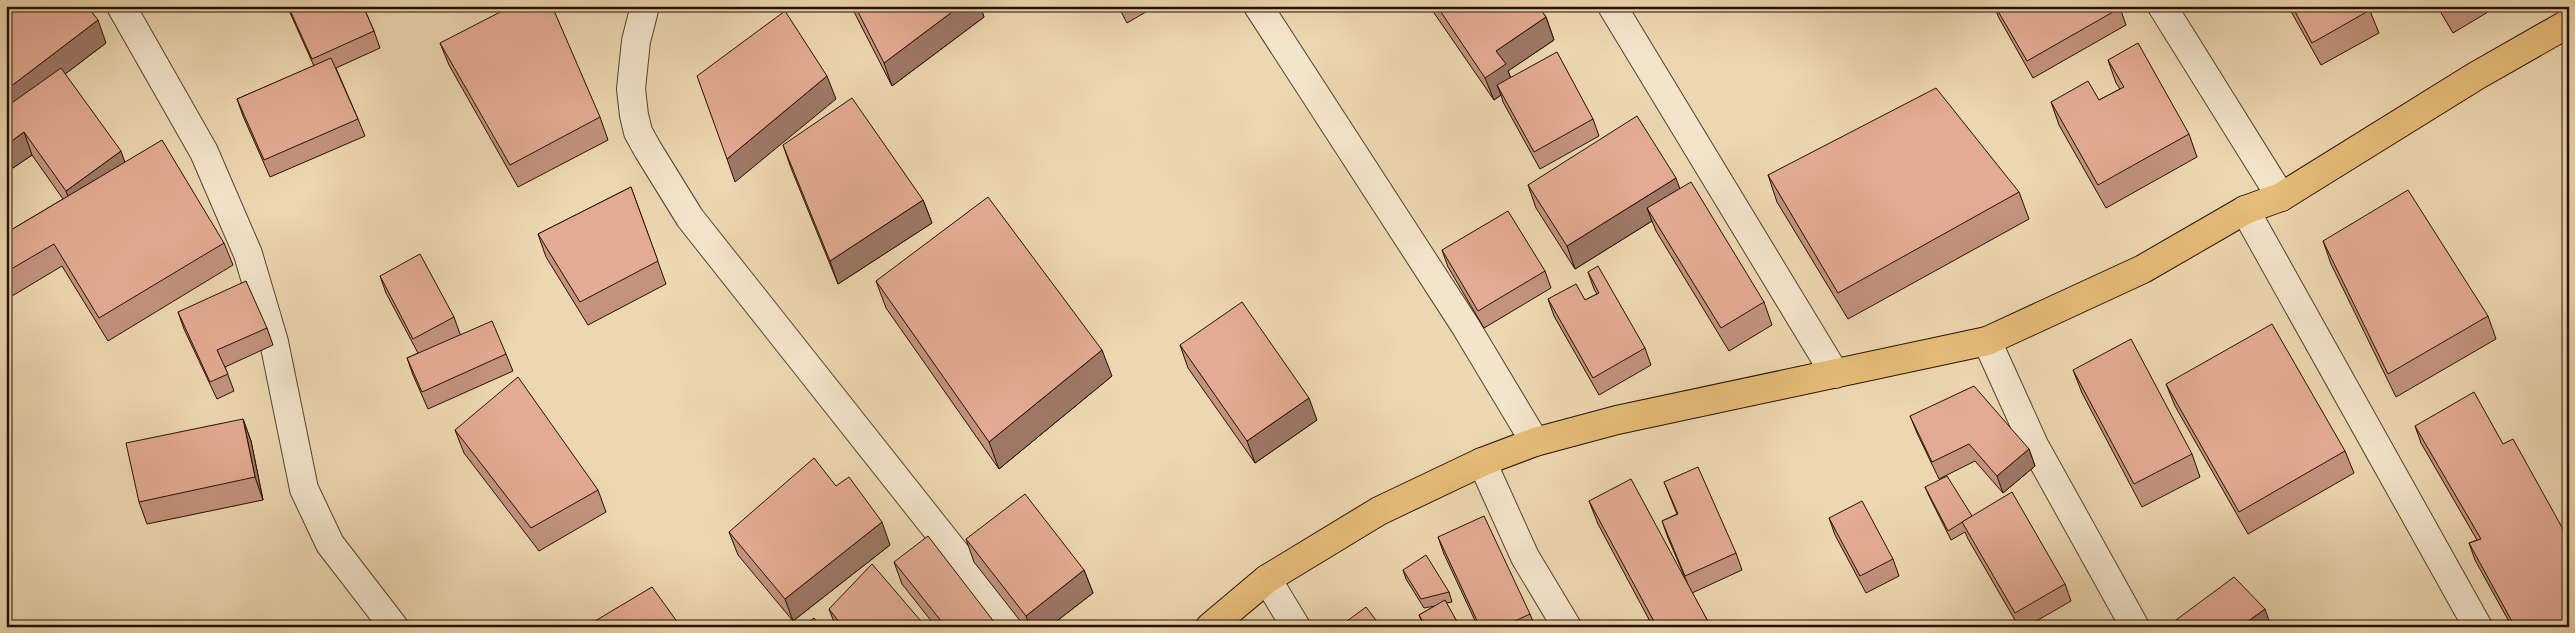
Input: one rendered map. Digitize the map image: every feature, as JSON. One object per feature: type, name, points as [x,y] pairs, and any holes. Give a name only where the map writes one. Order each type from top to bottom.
[{"type":"highway","points":[[1210,627],[1267,579],[1379,511],[1482,462],[1535,442],[1617,420],[1987,341],[2079,300],[2143,268],[2245,210],[2281,197],[2476,76],[2569,23]]},
{"type":"street","points":[[121,6],[204,152],[248,254],[274,342],[304,489],[330,544],[394,627]]},
{"type":"street","points":[[644,6],[636,41],[631,89],[638,132],[648,150],[690,218],[972,574],[1010,627]]},
{"type":"street","points":[[1258,6],[1466,327],[1535,442]]},
{"type":"street","points":[[1612,6],[1835,374]]},
{"type":"street","points":[[2162,6],[2281,197]]},
{"type":"street","points":[[2245,210],[2478,627]]},
{"type":"street","points":[[1987,341],[2034,445],[2135,627]]},
{"type":"street","points":[[1482,462],[1525,557],[1568,627]]},
{"type":"street","points":[[1267,579],[1296,627]]},
{"type":"building","points":[[6,6],[37,6],[41,12],[49,6],[87,6],[98,20],[6,90]]},
{"type":"building","points":[[288,6],[363,6],[374,31],[312,59]]},
{"type":"building","points":[[512,6],[552,6],[600,117],[510,165],[440,43]]},
{"type":"building","points":[[855,6],[960,6],[884,63]]},
{"type":"building","points":[[1437,6],[1538,6],[1546,17],[1496,51],[1506,64],[1485,78]]},
{"type":"building","points":[[1995,6],[2117,6],[2120,8],[2027,61]]},
{"type":"building","points":[[2292,6],[2368,6],[2370,10],[2312,43]]},
{"type":"building","points":[[2442,6],[2451,6],[2444,10]]},
{"type":"building","points":[[785,11],[827,76],[727,159],[697,76]]},
{"type":"building","points":[[2138,43],[2189,134],[2098,185],[2051,102],[2088,81],[2099,100],[2124,87],[2108,60]]},
{"type":"building","points":[[1557,52],[1593,119],[1534,152],[1497,85]]},
{"type":"building","points":[[331,58],[358,119],[264,160],[237,99]]},
{"type":"building","points":[[61,68],[121,151],[66,191],[24,132],[6,145],[6,107]]},
{"type":"building","points":[[1936,88],[2019,192],[1838,293],[1768,175]]},
{"type":"building","points":[[852,98],[923,200],[830,261],[783,145]]},
{"type":"building","points":[[1637,116],[1676,178],[1567,246],[1528,185]]},
{"type":"building","points":[[162,140],[224,243],[99,318],[54,244],[6,272],[6,233]]},
{"type":"building","points":[[1691,182],[1764,302],[1721,328],[1647,208]]},
{"type":"building","points":[[631,187],[658,261],[580,302],[538,234]]},
{"type":"building","points":[[2408,190],[2488,316],[2388,374],[2323,241]]},
{"type":"building","points":[[988,197],[1102,350],[989,442],[876,281]]},
{"type":"building","points":[[1508,211],[1545,271],[1478,311],[1442,250]]},
{"type":"building","points":[[420,254],[454,317],[413,339],[380,276]]},
{"type":"building","points":[[1598,266],[1645,348],[1593,378],[1548,299],[1576,284],[1585,300],[1599,293],[1588,272]]},
{"type":"building","points":[[246,281],[267,328],[217,350],[228,374],[210,382],[178,312]]},
{"type":"building","points":[[1242,302],[1309,398],[1247,441],[1180,345]]},
{"type":"building","points":[[492,321],[506,354],[422,392],[407,358]]},
{"type":"building","points":[[2272,324],[2345,451],[2239,512],[2166,384]]},
{"type":"building","points":[[2131,339],[2192,454],[2134,484],[2073,370]]},
{"type":"building","points":[[518,377],[598,490],[531,528],[455,430]]},
{"type":"building","points":[[1974,386],[2029,449],[1997,476],[1969,444],[1932,462],[1910,416]]},
{"type":"building","points":[[2474,392],[2503,444],[2513,439],[2569,540],[2569,627],[2515,627],[2469,543],[2481,539],[2415,426]]},
{"type":"building","points":[[243,419],[255,477],[139,502],[126,443]]},
{"type":"building","points":[[814,458],[836,486],[849,477],[882,522],[785,599],[729,532]]},
{"type":"building","points":[[1698,467],[1736,553],[1685,576],[1662,521],[1678,514],[1664,482]]},
{"type":"building","points":[[1947,476],[1972,516],[1948,531],[1925,487]]},
{"type":"building","points":[[1631,479],[1711,627],[1657,627],[1589,501]]},
{"type":"building","points":[[2012,492],[2065,584],[2015,613],[1962,522]]},
{"type":"building","points":[[1025,494],[1084,570],[1026,616],[966,539]]},
{"type":"building","points":[[1862,501],[1893,559],[1860,576],[1829,518]]},
{"type":"building","points":[[1484,516],[1530,614],[1502,627],[1480,627],[1438,537]]},
{"type":"building","points":[[928,536],[998,627],[946,627],[894,562]]},
{"type":"building","points":[[1426,555],[1449,592],[1421,599],[1403,570]]},
{"type":"building","points":[[872,564],[926,627],[843,627],[829,609]]},
{"type":"building","points":[[2234,577],[2265,609],[2240,627],[2181,627],[2176,620]]},
{"type":"building","points":[[652,587],[681,627],[585,627]]},
{"type":"building","points":[[1445,600],[1460,627],[1426,627],[1419,615]]},
{"type":"building","points":[[1366,607],[1381,627],[1339,627]]},
{"type":"building","points":[[814,618],[821,627],[802,627]]}]
